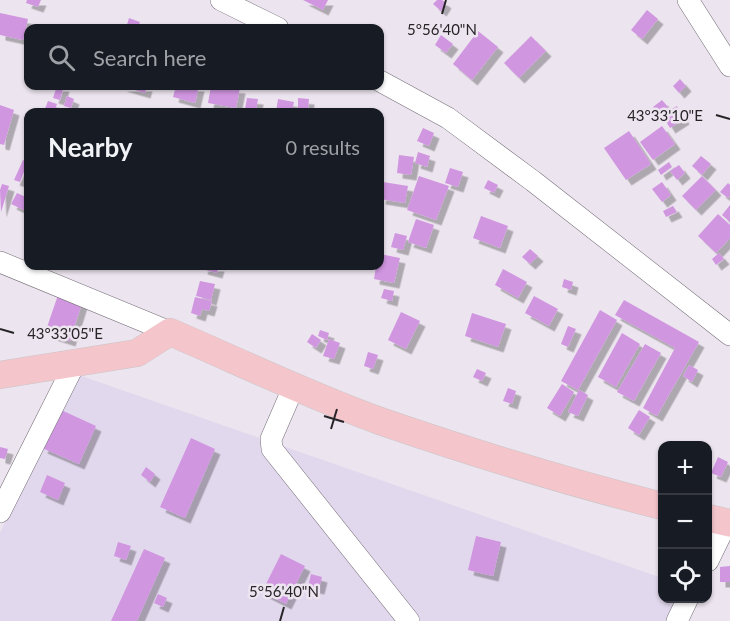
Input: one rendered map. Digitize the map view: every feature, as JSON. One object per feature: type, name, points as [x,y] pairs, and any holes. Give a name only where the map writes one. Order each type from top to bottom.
[{"type":"main road","points":[[0,375],[137,353],[170,332],[378,420],[570,483],[658,505]]},
{"type":"street","points":[[221,0],[270,24]]},
{"type":"street","points":[[688,0],[730,66]]},
{"type":"street","points":[[384,83],[448,118],[533,181],[730,335]]},
{"type":"street","points":[[0,262],[170,332]]},
{"type":"street","points":[[0,512],[75,363]]},
{"type":"street","points":[[294,386],[271,439],[272,449],[409,621]]},
{"type":"street","points":[[712,550],[722,521]]},
{"type":"street","points":[[677,621],[686,603]]},
{"type":"shaded area","points":[[73,373],[658,577],[658,603],[680,603],[670,621],[0,621],[0,533]]},
{"type":"building","points":[[27,0],[41,0],[38,7],[26,3]]},
{"type":"building","points":[[303,0],[328,0],[323,10]]},
{"type":"building","points":[[437,0],[446,3],[441,11],[433,4]]},
{"type":"building","points":[[647,10],[658,19],[642,39],[631,30]]},
{"type":"building","points":[[0,13],[28,19],[27,24],[24,24],[23,40],[0,35]]},
{"type":"building","points":[[129,18],[140,22],[139,24],[127,24]]},
{"type":"building","points":[[478,31],[498,47],[472,80],[453,64]]},
{"type":"building","points":[[441,35],[453,44],[446,53],[435,45]]},
{"type":"building","points":[[531,36],[546,51],[519,78],[504,63]]},
{"type":"building","points":[[680,79],[686,86],[679,93],[673,86]]},
{"type":"building","points":[[56,90],[63,90],[60,100],[53,98]]},
{"type":"building","points":[[175,90],[198,90],[195,103],[173,97]]},
{"type":"building","points":[[210,90],[240,90],[236,108],[208,103]]},
{"type":"building","points":[[67,96],[74,99],[71,108],[64,106]]},
{"type":"building","points":[[247,98],[258,99],[256,108],[245,108]]},
{"type":"building","points":[[298,98],[309,99],[308,108],[298,108]]},
{"type":"building","points":[[278,99],[294,102],[293,108],[277,108]]},
{"type":"building","points":[[662,100],[668,107],[660,115],[653,107]]},
{"type":"building","points":[[48,101],[57,104],[56,108],[45,108]]},
{"type":"building","points":[[0,105],[14,110],[4,145],[0,144]]},
{"type":"building","points":[[677,106],[684,119],[670,128],[662,115]]},
{"type":"building","points":[[662,126],[675,144],[653,160],[640,142]]},
{"type":"building","points":[[423,128],[434,133],[429,146],[417,141]]},
{"type":"building","points":[[629,131],[651,164],[626,180],[604,148]]},
{"type":"building","points":[[418,152],[430,156],[427,167],[415,163]]},
{"type":"building","points":[[399,155],[414,157],[411,175],[397,173]]},
{"type":"building","points":[[701,156],[711,164],[702,175],[692,166]]},
{"type":"building","points":[[24,160],[24,172],[20,182],[14,180]]},
{"type":"building","points":[[669,162],[672,167],[661,175],[658,170]]},
{"type":"building","points":[[679,165],[685,173],[677,180],[670,171]]},
{"type":"building","points":[[450,168],[463,172],[458,187],[445,183]]},
{"type":"building","points":[[419,176],[449,186],[436,220],[407,210]]},
{"type":"building","points":[[702,176],[716,190],[696,210],[682,196]]},
{"type":"building","points":[[488,180],[498,185],[494,193],[484,188]]},
{"type":"building","points":[[384,182],[408,186],[405,203],[384,200]]},
{"type":"building","points":[[662,182],[671,195],[662,202],[652,189]]},
{"type":"building","points":[[728,183],[730,196],[728,198],[720,192]]},
{"type":"building","points":[[2,184],[9,186],[1,212],[0,190]]},
{"type":"building","points":[[17,193],[24,196],[24,210],[11,204]]},
{"type":"building","points":[[730,205],[730,222],[722,215]]},
{"type":"building","points":[[673,206],[677,212],[666,217],[663,211]]},
{"type":"building","points":[[718,214],[730,225],[730,238],[716,253],[698,236]]},
{"type":"building","points":[[481,216],[508,226],[500,248],[473,238]]},
{"type":"building","points":[[416,219],[434,225],[426,248],[408,242]]},
{"type":"building","points":[[395,233],[407,236],[403,250],[391,247]]},
{"type":"building","points":[[530,249],[538,256],[530,264],[522,257]]},
{"type":"building","points":[[719,253],[724,259],[716,265],[712,259]]},
{"type":"building","points":[[384,255],[400,258],[394,283],[374,279],[375,270],[384,270]]},
{"type":"building","points":[[503,269],[527,282],[518,298],[495,285]]},
{"type":"building","points":[[564,279],[573,282],[571,290],[562,287]]},
{"type":"building","points":[[200,281],[215,284],[211,300],[196,296]]},
{"type":"building","points":[[384,289],[394,291],[392,301],[381,298]]},
{"type":"building","points":[[58,295],[82,303],[70,341],[45,333]]},
{"type":"building","points":[[534,296],[558,309],[549,326],[525,313]]},
{"type":"building","points":[[195,297],[212,301],[209,311],[202,309],[200,316],[191,313]]},
{"type":"building","points":[[624,300],[699,342],[657,416],[643,408],[675,348],[615,315]]},
{"type":"building","points":[[600,310],[617,320],[578,390],[561,381]]},
{"type":"building","points":[[401,312],[420,321],[406,349],[388,340]]},
{"type":"building","points":[[472,313],[506,324],[498,347],[465,336]]},
{"type":"building","points":[[568,326],[576,329],[568,347],[561,344]]},
{"type":"building","points":[[320,330],[329,333],[327,340],[318,336]]},
{"type":"building","points":[[622,333],[640,344],[616,387],[598,377]]},
{"type":"building","points":[[312,334],[321,340],[316,348],[307,342]]},
{"type":"building","points":[[329,339],[340,343],[334,359],[323,356]]},
{"type":"building","points":[[645,344],[661,353],[634,401],[617,392]]},
{"type":"building","points":[[368,352],[378,355],[373,369],[364,366]]},
{"type":"building","points":[[689,365],[698,370],[692,382],[683,376]]},
{"type":"building","points":[[477,369],[486,373],[482,381],[473,377]]},
{"type":"building","points":[[562,384],[574,392],[560,416],[547,408]]},
{"type":"building","points":[[508,388],[516,391],[512,404],[503,401]]},
{"type":"building","points":[[579,390],[588,395],[578,416],[568,412]]},
{"type":"building","points":[[59,409],[96,426],[79,464],[42,448]]},
{"type":"building","points":[[639,410],[650,417],[639,435],[628,428]]},
{"type":"building","points":[[191,438],[215,449],[185,518],[160,507]]},
{"type":"building","points":[[0,447],[8,449],[5,459],[0,458]]},
{"type":"building","points":[[718,457],[728,462],[721,477],[712,473]]},
{"type":"building","points":[[146,467],[155,474],[150,482],[141,475]]},
{"type":"building","points":[[47,475],[65,483],[58,500],[40,492]]},
{"type":"building","points":[[476,536],[501,542],[493,576],[468,570]]},
{"type":"building","points":[[118,542],[131,546],[126,560],[114,556]]},
{"type":"building","points":[[144,549],[165,558],[137,621],[111,621]]},
{"type":"building","points":[[281,554],[305,566],[286,604],[262,592]]},
{"type":"building","points":[[730,566],[730,582],[720,582],[720,567]]},
{"type":"building","points":[[311,574],[322,577],[319,589],[308,587]]},
{"type":"building","points":[[158,594],[167,598],[163,607],[154,603]]}]
